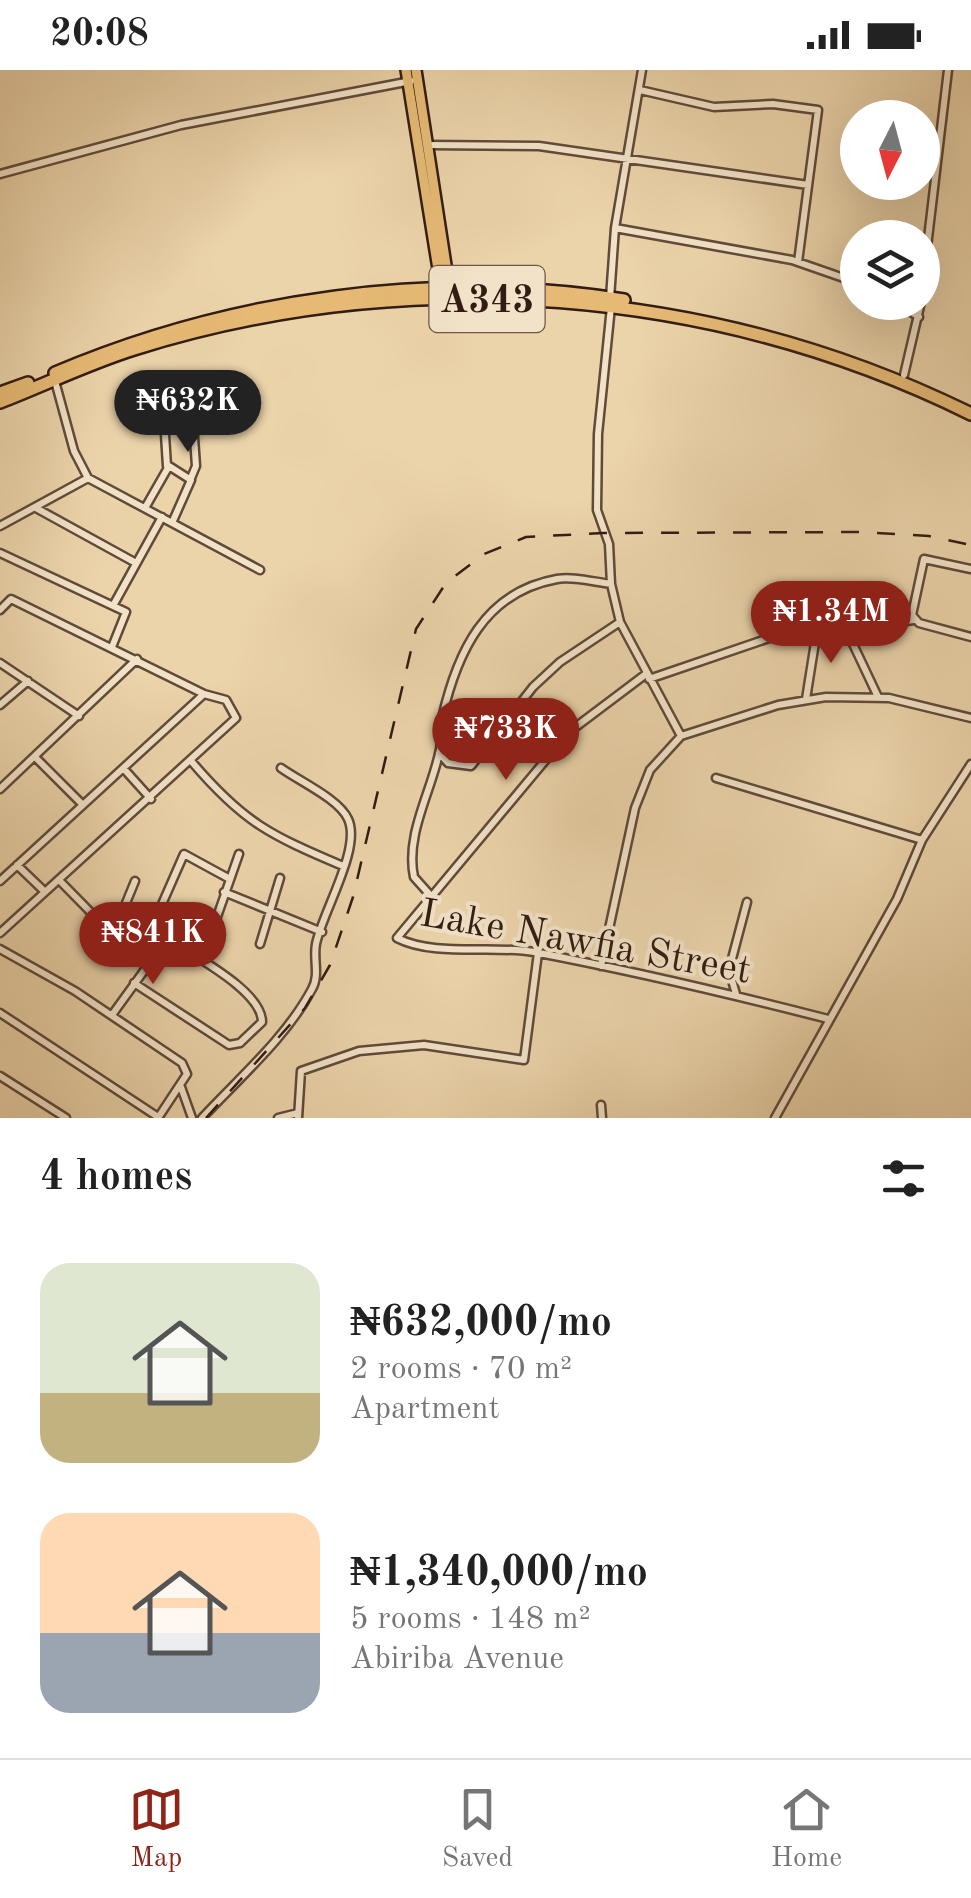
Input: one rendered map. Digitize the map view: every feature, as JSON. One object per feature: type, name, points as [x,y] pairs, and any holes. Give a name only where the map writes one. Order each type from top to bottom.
[{"type":"highway","name":"A343","points":[[0,402],[132,350],[265,317],[446,294]]},
{"type":"highway","name":"A343","points":[[0,393],[148,336],[290,303],[446,294],[611,302],[794,338],[904,375],[971,405]]},
{"type":"highway","name":"A343","points":[[611,302],[801,346],[881,374],[971,414]]},
{"type":"main road","points":[[406,70],[413,77],[428,145],[446,294]]},
{"type":"main road","points":[[413,77],[446,294]]},
{"type":"street","points":[[642,70],[616,228],[598,434],[597,510],[609,544],[611,584],[620,622],[681,736]]},
{"type":"street","points":[[930,220],[948,70]]},
{"type":"street","points":[[0,174],[181,125],[413,77]]},
{"type":"street","points":[[640,90],[714,107],[773,104],[814,108],[818,114],[798,262]]},
{"type":"street","points":[[428,145],[538,146],[808,185]]},
{"type":"street","points":[[616,228],[798,262],[840,277]]},
{"type":"street","points":[[904,375],[918,320]]},
{"type":"street","points":[[56,380],[74,451],[88,478],[260,570]]},
{"type":"street","points":[[172,523],[196,466],[192,409]]},
{"type":"street","points":[[145,508],[168,466],[164,419]]},
{"type":"street","points":[[168,466],[191,478]]},
{"type":"street","points":[[0,526],[88,478]]},
{"type":"street","points":[[36,508],[136,563]]},
{"type":"street","points":[[114,604],[162,518]]},
{"type":"street","points":[[0,553],[127,613],[112,647]]},
{"type":"street","points":[[914,620],[922,560],[971,569]]},
{"type":"street","points":[[611,584],[560,578],[524,589],[494,610],[472,633],[457,660],[440,724],[440,753],[410,862],[414,877],[431,896],[569,732],[648,677],[772,637],[817,630],[914,620],[971,637]]},
{"type":"street","points":[[0,610],[11,599],[204,694],[226,700],[236,718],[0,933]]},
{"type":"street","points":[[440,753],[448,764],[471,766],[533,686],[560,662],[620,622]]},
{"type":"street","points":[[806,700],[817,630]]},
{"type":"street","points":[[853,644],[878,697]]},
{"type":"street","points":[[0,788],[137,659]]},
{"type":"street","points":[[0,663],[79,716]]},
{"type":"street","points":[[0,704],[28,682]]},
{"type":"street","points":[[0,881],[204,694]]},
{"type":"street","points":[[601,966],[635,808],[650,770],[681,736],[806,700],[878,697],[971,718]]},
{"type":"street","points":[[36,758],[83,805]]},
{"type":"street","points":[[192,762],[227,804],[247,818],[343,866]]},
{"type":"street","points":[[775,1118],[897,899],[922,840],[971,764]]},
{"type":"street","points":[[124,768],[151,799]]},
{"type":"street","points":[[202,1118],[311,992],[322,932],[343,866],[350,822],[342,811],[281,768]]},
{"type":"street","points":[[716,778],[922,840]]},
{"type":"street","points":[[152,927],[184,854],[228,878]]},
{"type":"street","points":[[196,958],[211,934],[239,854]]},
{"type":"street","points":[[17,865],[44,892]]},
{"type":"street","points":[[260,944],[280,878]]},
{"type":"street","points":[[59,880],[108,934],[113,935],[137,914]]},
{"type":"street","points":[[134,881],[126,904],[166,939],[244,990],[260,1008],[262,1022],[240,1043],[229,1045],[134,982]]},
{"type":"street","points":[[224,892],[322,932]]},
{"type":"street","name":"Lake Nawfia Street","points":[[431,896],[397,938],[408,943],[538,953],[736,994],[828,1020]]},
{"type":"street","points":[[736,994],[729,970],[747,902]]},
{"type":"street","points":[[112,1015],[166,939]]},
{"type":"street","points":[[0,949],[112,1015],[182,1063],[187,1074],[158,1117],[0,1013]]},
{"type":"street","points":[[278,1118],[298,1116],[302,1072],[359,1050],[424,1045],[524,1060],[538,953]]},
{"type":"street","points":[[0,1076],[66,1118]]},
{"type":"street","points":[[181,1086],[192,1118]]},
{"type":"street","points":[[602,1106],[602,1118]]},
{"type":"railway","points":[[206,1118],[305,1008],[330,965],[353,897],[416,629],[446,583],[484,554],[526,537],[603,533],[862,532],[929,536],[971,545]]}]
